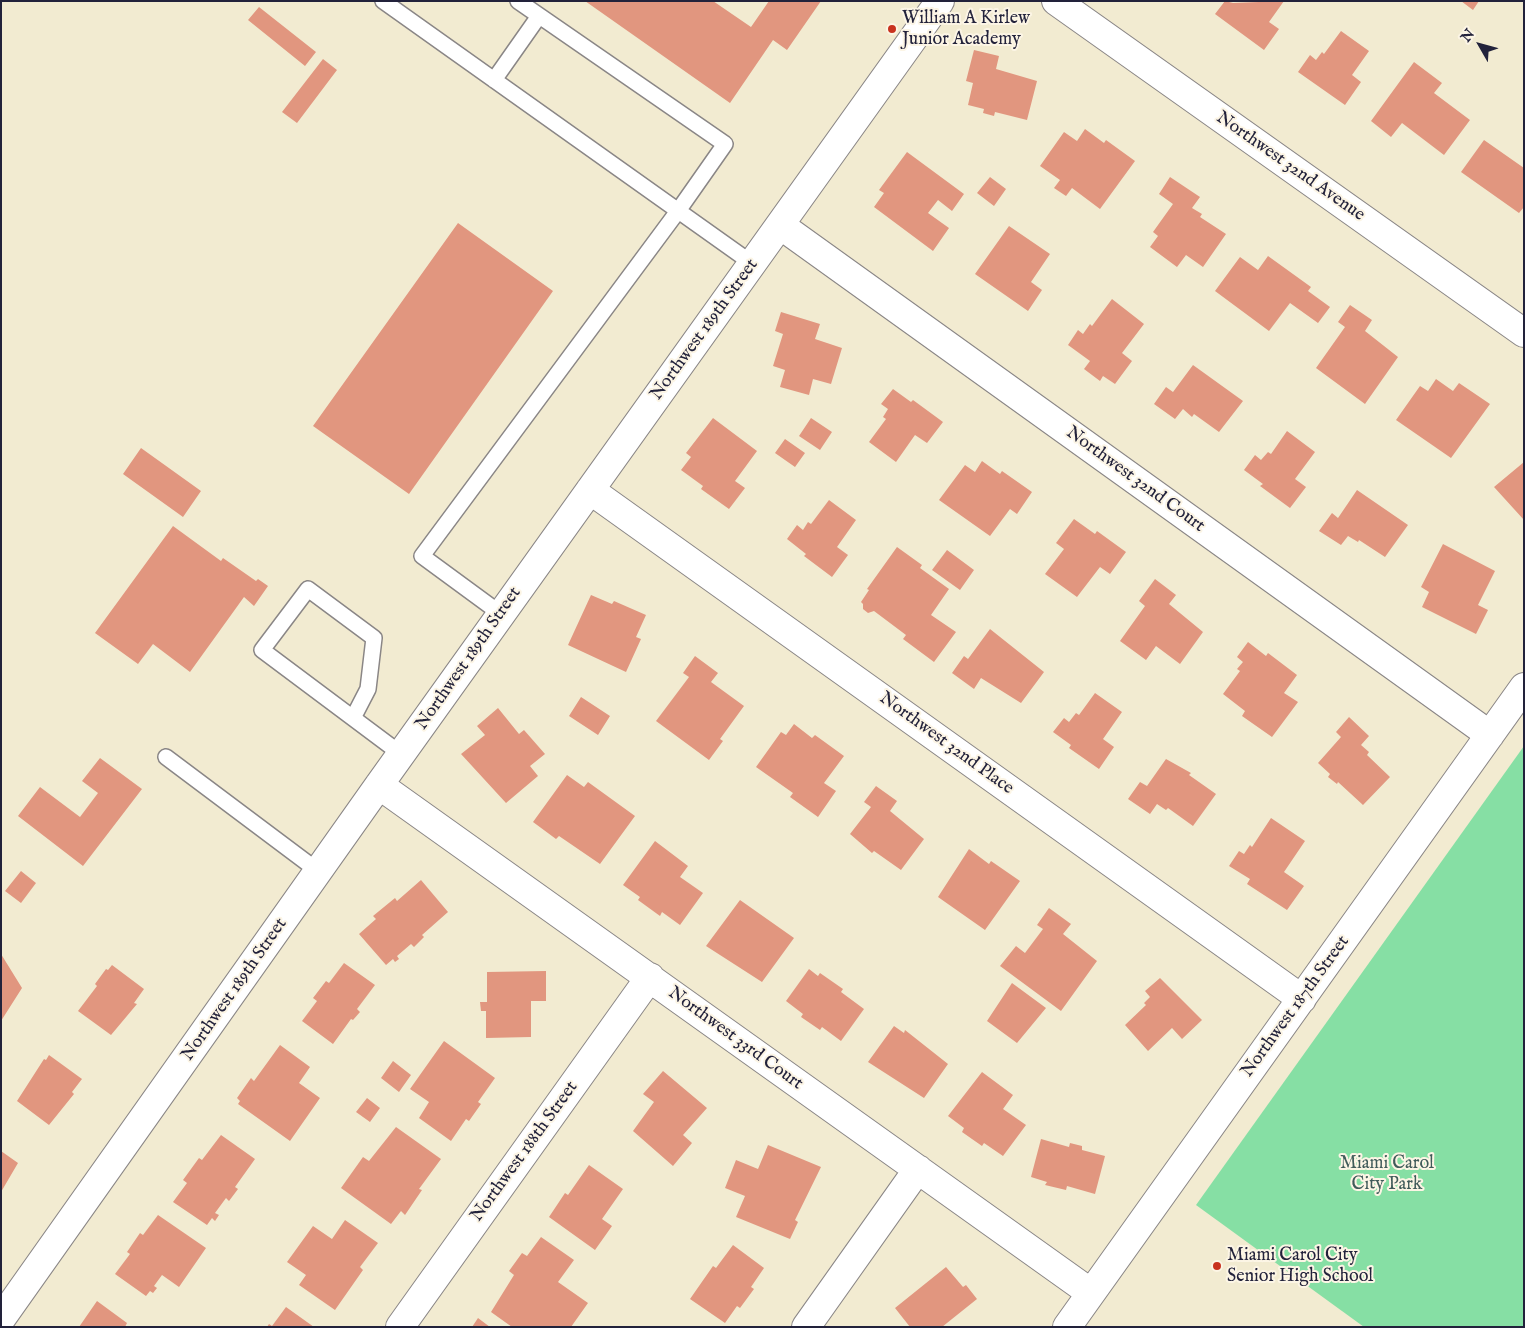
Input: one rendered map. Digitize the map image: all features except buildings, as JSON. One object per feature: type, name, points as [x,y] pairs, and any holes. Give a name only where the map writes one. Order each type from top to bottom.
[{"type":"street","name":"Northwest 189th Street","points":[[1,1319],[401,754],[940,1]]},
{"type":"street","name":"Northwest 32nd Avenue","points":[[1056,1],[1524,333]]},
{"type":"street","name":"Northwest 32nd Court","points":[[780,225],[1490,734]]},
{"type":"street","name":"Northwest 32nd Place","points":[[590,490],[1302,999]]},
{"type":"street","name":"Northwest 187th Street","points":[[1067,1327],[1524,687]]},
{"type":"street","name":"Northwest 33rd Court","points":[[379,785],[1090,1293]]},
{"type":"street","name":"Northwest 188th Street","points":[[400,1327],[650,977]]},
{"type":"street","points":[[806,1327],[918,1169]]},
{"type":"lane","points":[[383,1],[753,264]]},
{"type":"lane","points":[[502,614],[422,556],[678,211],[725,144],[518,1]]},
{"type":"lane","points":[[494,80],[539,16]]},
{"type":"lane","points":[[353,718],[368,689],[374,638],[308,589],[262,650],[401,754]]},
{"type":"lane","points":[[166,757],[318,872]]},
{"type":"green space","name":"Miami Carol City Park","points":[[1524,746],[1524,1327],[1364,1327],[1196,1205]]},
{"type":"place","name":"William A Kirlew Junior Academy","points":[[892,29]]},
{"type":"place","name":"Miami Carol City Senior High School","points":[[1217,1266]]}]
